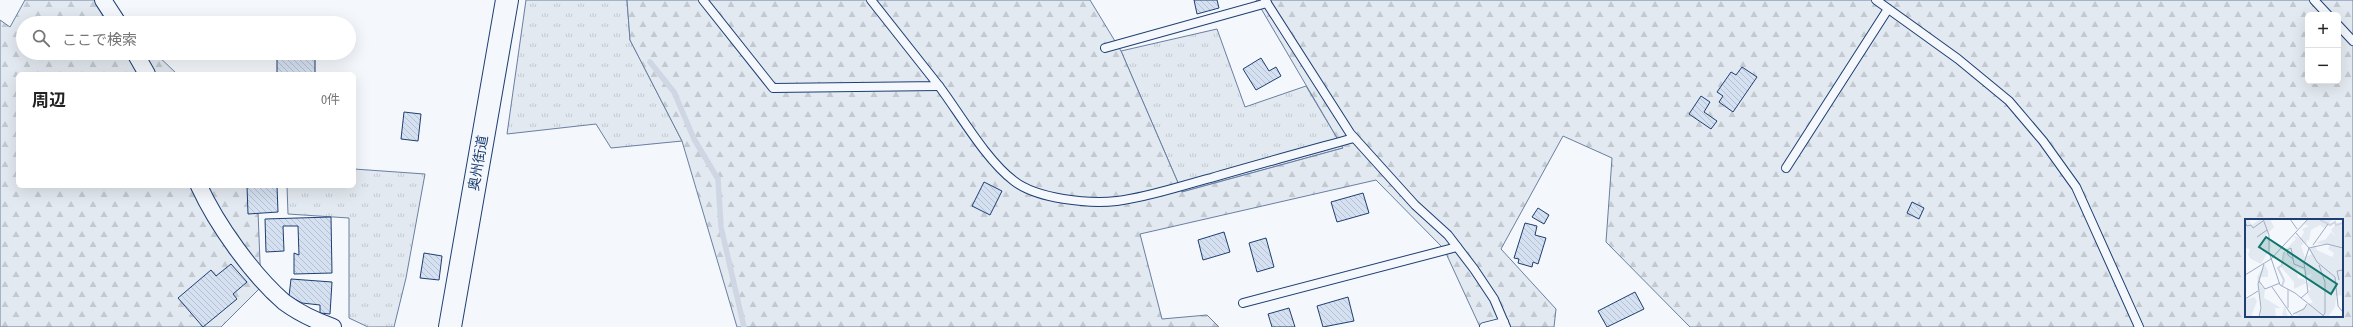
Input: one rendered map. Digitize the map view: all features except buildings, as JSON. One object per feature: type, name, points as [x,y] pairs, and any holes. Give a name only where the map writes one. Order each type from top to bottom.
[{"type":"highway","name":"奥州街道","points":[[450,327],[507,0]]},
{"type":"street","points":[[103,0],[113,16]]},
{"type":"street","points":[[140,60],[146,72]]},
{"type":"street","points":[[200,188],[237,248],[266,284],[285,302],[314,320],[333,327]]},
{"type":"lane","points":[[703,0],[774,88],[939,86]]},
{"type":"lane","points":[[871,0],[939,86],[992,159],[1014,181],[1030,190],[1052,196],[1087,200],[1116,201],[1153,194],[1354,138]]},
{"type":"lane","points":[[1876,0],[1958,59],[2009,101],[2043,141],[2076,187],[2139,327]]},
{"type":"lane","points":[[2314,0],[2325,12]]},
{"type":"lane","points":[[1105,48],[1266,2],[1354,138],[1416,205],[1448,235],[1494,299],[1505,324],[1484,327]]},
{"type":"lane","points":[[1786,168],[1888,8]]},
{"type":"lane","points":[[2341,28],[2352,39]]},
{"type":"lane","points":[[1243,303],[1457,247]]},
{"type":"green space","points":[[25,0],[111,0],[121,16],[16,16]]},
{"type":"green space","points":[[526,0],[627,0],[630,40],[682,141],[611,148],[596,124],[507,134]]},
{"type":"green space","points":[[627,0],[1090,0],[1121,51],[1182,192],[1343,148],[1256,0],[2353,0],[2353,327],[1690,327],[1606,242],[1612,158],[1563,136],[1501,249],[1556,309],[1554,327],[1480,327],[1444,249],[1376,180],[1140,234],[1162,319],[1207,315],[1219,327],[737,327],[682,141],[630,40]]},
{"type":"green space","points":[[16,16],[16,60],[162,60],[175,72],[16,72],[16,188],[257,188],[261,287],[221,327],[0,327],[0,20],[10,27]]},
{"type":"green space","points":[[1217,29],[1245,107],[1306,86],[1343,148],[1182,192],[1121,51]]},
{"type":"green space","points":[[356,169],[425,174],[406,278],[394,327],[368,327],[349,318],[349,218],[288,214],[287,188],[356,188]]},
{"type":"waterway","points":[[650,62],[674,92],[694,139],[718,179],[721,227],[744,327]]}]
